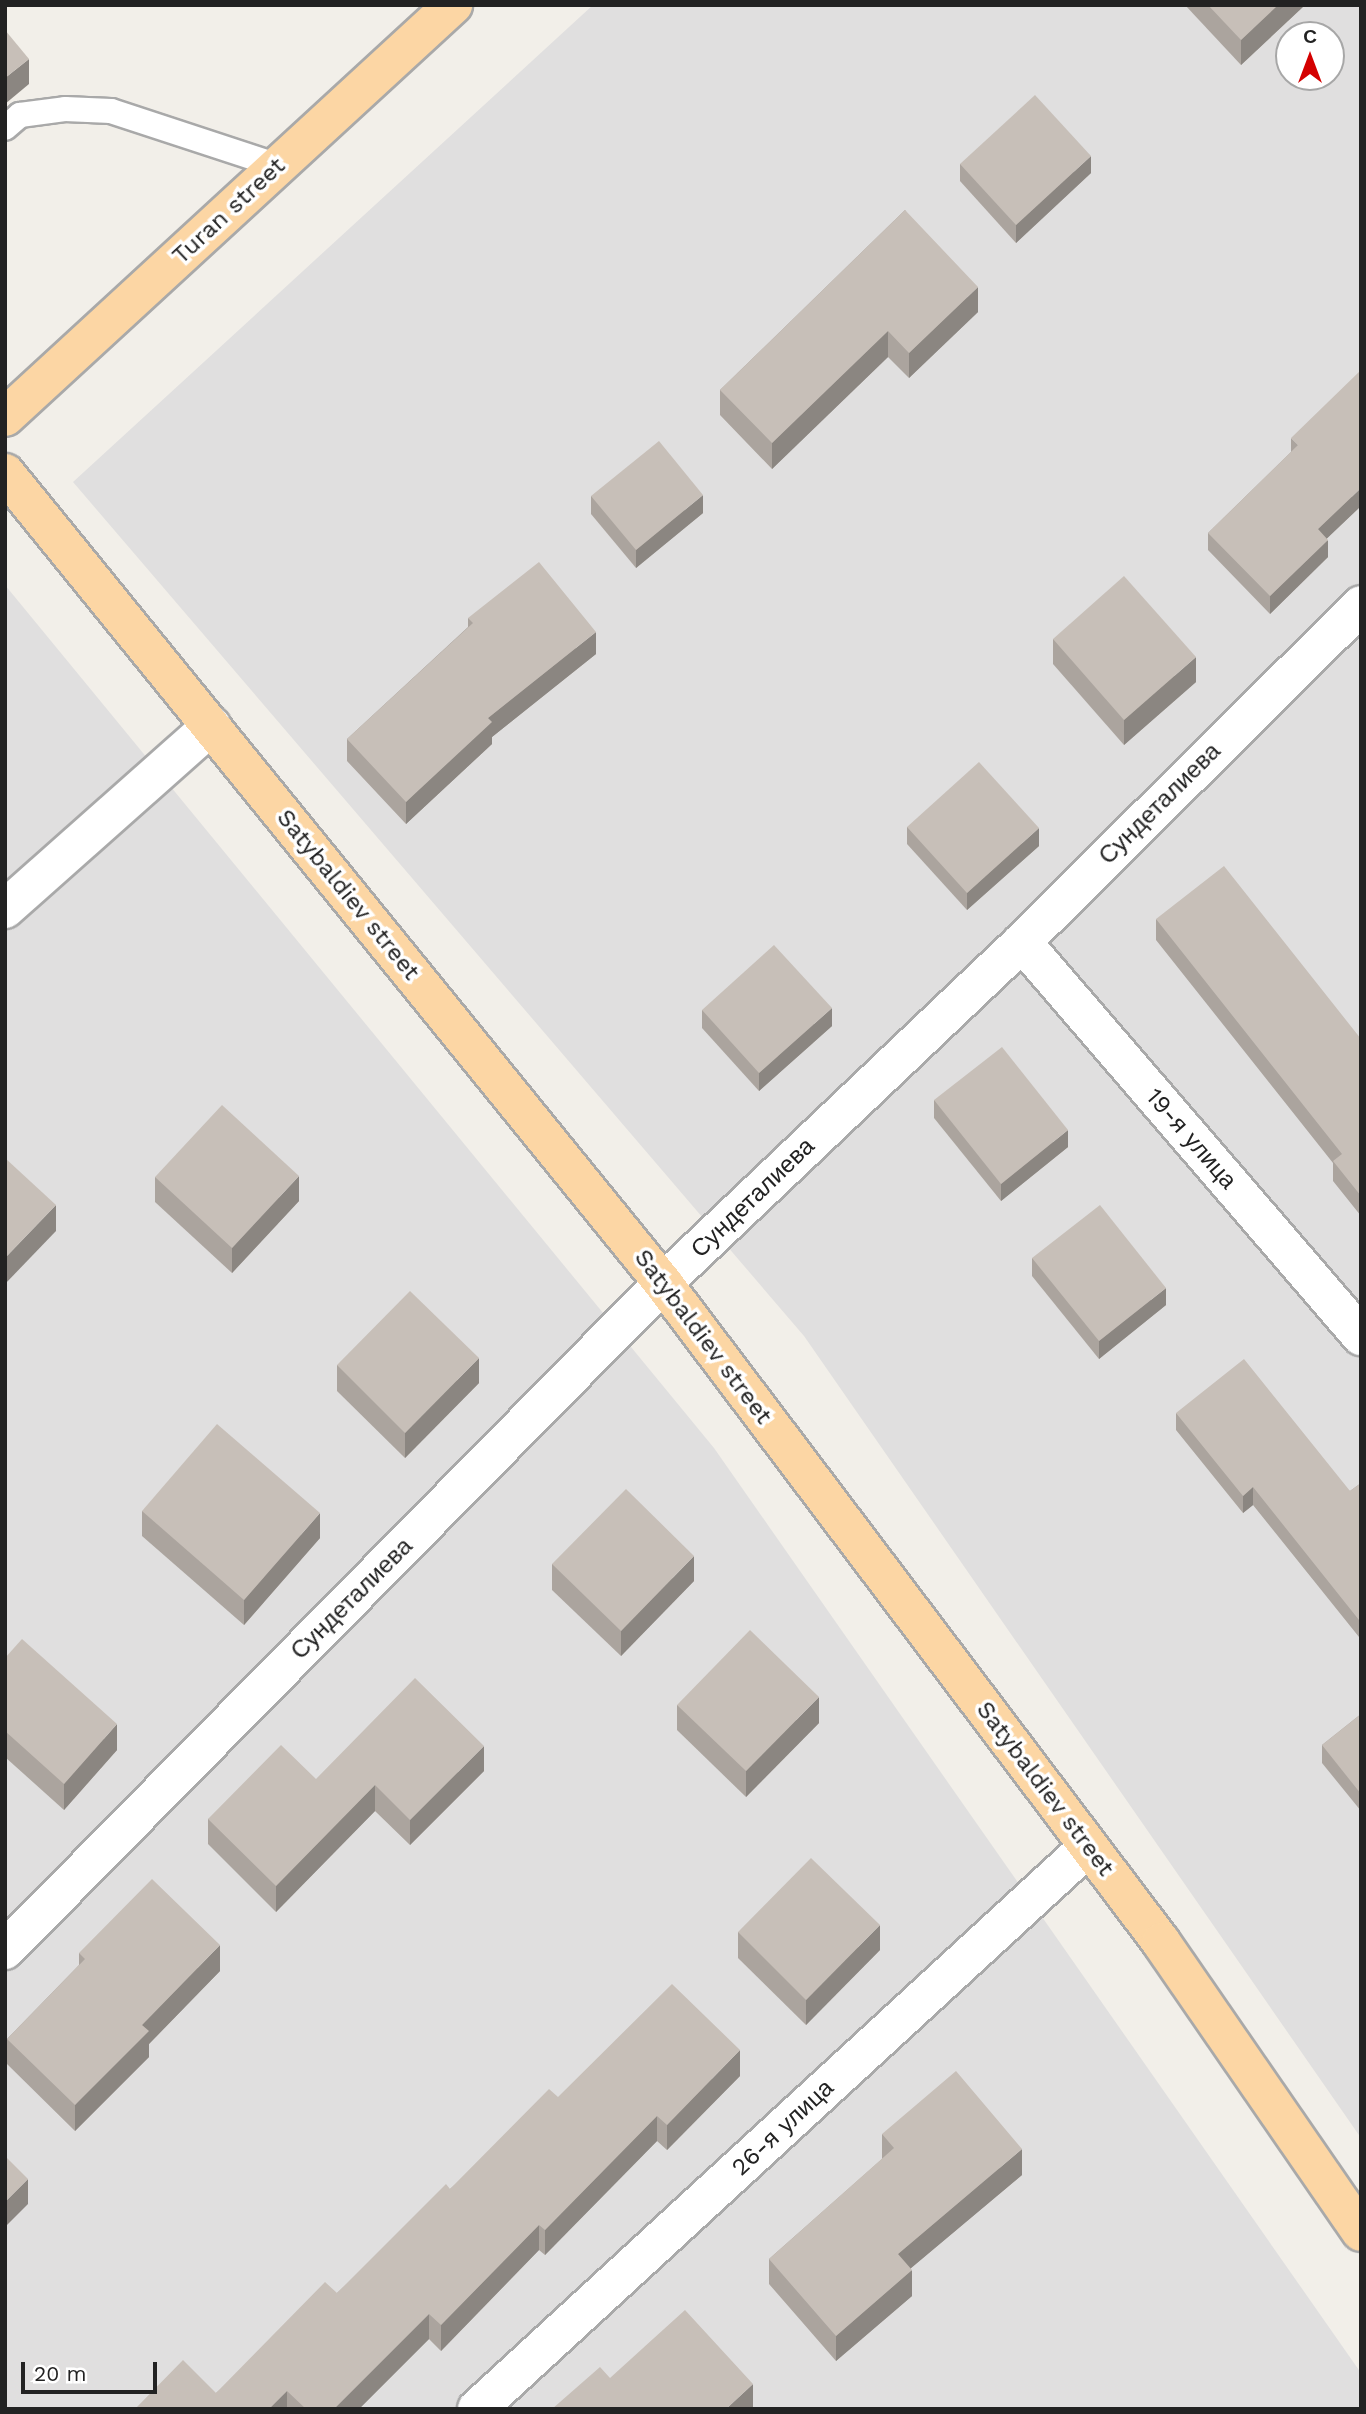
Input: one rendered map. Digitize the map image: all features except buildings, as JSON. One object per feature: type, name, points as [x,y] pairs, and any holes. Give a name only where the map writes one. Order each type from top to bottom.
[{"type":"main road","name":"Turan street","points":[[5,417],[453,5]]},
{"type":"main road","name":"Satybaldiev street","points":[[5,473],[663,1283],[1161,1942],[1361,2232]]},
{"type":"street","name":"Сундеталиева","points":[[5,1950],[663,1283],[1022,942],[1361,605]]},
{"type":"street","points":[[5,909],[211,726]]},
{"type":"street","name":"19-я улица","points":[[1022,942],[1361,1336]]},
{"type":"street","name":"26-я улица","points":[[477,2409],[1088,1847]]},
{"type":"lane","points":[[5,128],[20,115],[65,109],[111,111],[278,166]]},
{"type":"shaded area","points":[[593,5],[1361,5],[1361,2138],[804,1336],[73,482]]},
{"type":"shaded area","points":[[5,585],[714,1448],[1361,2373],[1361,2409],[5,2409]]}]
